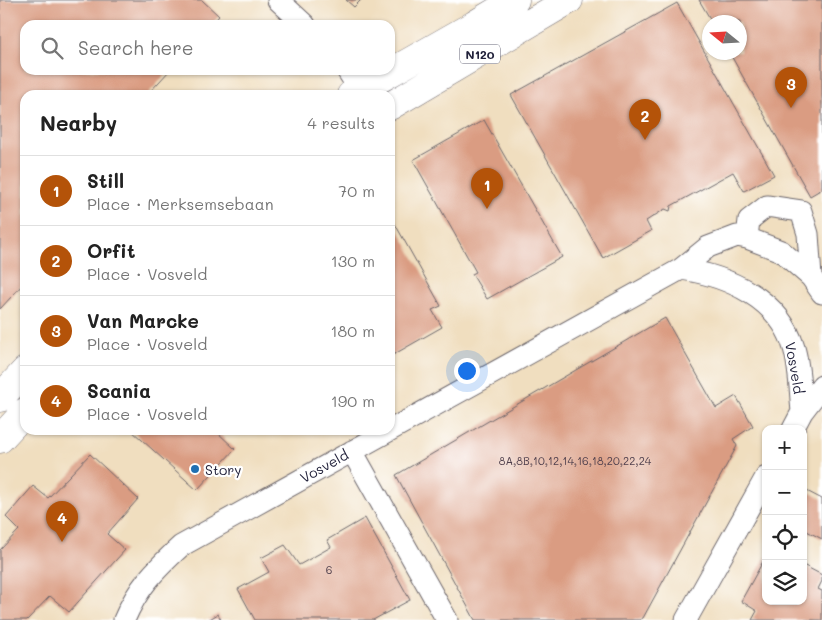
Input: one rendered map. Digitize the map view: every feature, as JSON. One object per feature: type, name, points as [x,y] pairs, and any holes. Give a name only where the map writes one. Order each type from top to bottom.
[{"type":"main road","name":"N120","points":[[395,66],[474,25],[515,0]]},
{"type":"main road","name":"N120","points":[[395,103],[569,0]]},
{"type":"main road","name":"N120","points":[[355,87],[378,75]]},
{"type":"main road","points":[[0,398],[20,376]]},
{"type":"main road","points":[[0,439],[20,417]]},
{"type":"street","points":[[278,0],[300,20]]},
{"type":"street","points":[[747,238],[749,220],[767,206],[801,211],[808,234],[816,285]]},
{"type":"street","name":"Vosveld","points":[[395,427],[682,269],[708,247],[737,236],[781,251],[816,285]]},
{"type":"street","name":"Vosveld","points":[[682,269],[706,273],[740,287],[763,301],[786,327],[794,348],[797,421]]},
{"type":"street","name":"Vosveld","points":[[797,421],[822,386]]},
{"type":"street","name":"Vosveld","points":[[124,620],[132,602],[148,578],[181,546],[381,435]]},
{"type":"street","points":[[352,451],[447,620]]},
{"type":"street","points":[[686,620],[762,484]]},
{"type":"building","points":[[0,0],[202,0],[219,16],[215,20],[20,20],[20,75],[165,75],[152,90],[20,90],[20,287],[0,309]]},
{"type":"building","points":[[346,0],[361,0],[354,7]]},
{"type":"building","points":[[699,0],[822,0],[822,189],[810,196],[734,60],[747,60],[747,15],[708,15]]},
{"type":"building","points":[[677,3],[702,47],[702,60],[709,60],[774,175],[744,191],[733,172],[671,206],[670,211],[665,209],[646,221],[651,231],[603,258],[511,95]]},
{"type":"building","points":[[484,120],[562,257],[487,299],[472,274],[476,272],[413,160]]},
{"type":"building","points":[[395,224],[441,306],[432,310],[442,327],[395,354]]},
{"type":"building","points":[[665,318],[716,408],[736,396],[753,426],[733,439],[737,446],[643,618],[639,620],[475,620],[396,475]]},
{"type":"building","name":"Story","points":[[136,435],[220,435],[235,449],[197,490]]},
{"type":"building","points":[[90,454],[138,499],[107,534],[125,550],[69,612],[50,596],[27,620],[0,620],[0,550],[19,530],[6,517],[33,486],[48,498]]},
{"type":"building","points":[[807,491],[822,499],[822,539],[807,531]]},
{"type":"building","points":[[365,518],[410,600],[373,620],[255,620],[238,589],[269,572],[261,558],[285,545],[299,565],[331,547],[327,540]]},
{"type":"building","points":[[762,563],[762,605],[807,605],[807,567],[822,575],[822,581],[818,589],[822,591],[822,620],[752,620],[757,611],[741,601]]},
{"type":"building","points":[[218,614],[221,620],[208,620]]},
{"type":"place","name":"Van Marcke","points":[[791,108]]},
{"type":"place","name":"Orfit","points":[[645,140]]},
{"type":"place","name":"Still","points":[[487,209]]},
{"type":"place","name":"Story","points":[[195,469]]},
{"type":"place","name":"Scania","points":[[62,542]]}]
